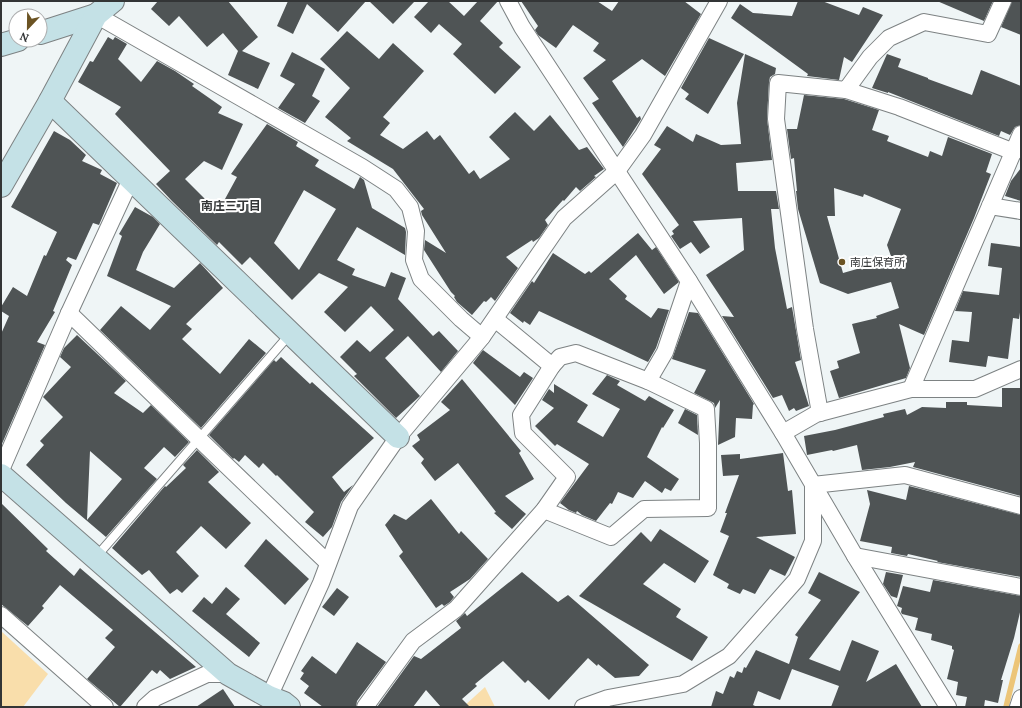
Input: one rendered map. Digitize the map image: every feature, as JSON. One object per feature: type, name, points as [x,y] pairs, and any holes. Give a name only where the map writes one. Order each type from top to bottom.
[{"type":"street","points":[[48,30],[96,15],[113,1]]},
{"type":"street","points":[[508,1],[522,27],[689,281],[783,433],[855,556],[948,707]]},
{"type":"street","points":[[266,702],[321,583],[350,506],[398,438],[482,337],[564,218],[617,171],[644,135],[719,1]]},
{"type":"street","points":[[846,90],[870,57],[889,38],[924,22],[988,34],[1002,1]]},
{"type":"street","points":[[1,186],[50,101],[96,15]]},
{"type":"street","points":[[96,15],[362,167],[396,189],[410,207],[416,231],[414,260],[421,279],[461,319],[482,337]]},
{"type":"street","points":[[820,413],[805,329],[776,118],[778,83],[846,90],[899,107],[1014,152]]},
{"type":"street","points":[[50,101],[398,438]]},
{"type":"street","points":[[911,389],[1021,134]]},
{"type":"street","points":[[1,470],[69,312],[131,179]]},
{"type":"street","points":[[990,206],[1021,212]]},
{"type":"street","points":[[648,381],[665,352],[689,281]]},
{"type":"street","points":[[69,312],[328,563]]},
{"type":"street","points":[[495,319],[552,366]]},
{"type":"street","points":[[365,707],[413,641],[456,609],[544,510],[567,477],[523,433],[521,415],[552,366],[560,357],[576,353],[648,381],[706,409],[708,443],[708,508],[644,510],[611,537],[544,510]]},
{"type":"street","points":[[783,433],[816,414],[911,389],[975,390],[1021,369]]},
{"type":"street","points":[[1,475],[228,674],[266,702],[284,703],[289,707]]},
{"type":"street","points":[[813,485],[905,475],[1021,506]]},
{"type":"street","points":[[583,707],[608,698],[683,684],[729,656],[797,579],[813,541],[813,485]]},
{"type":"street","points":[[855,556],[1021,587]]},
{"type":"street","points":[[1,615],[105,707]]},
{"type":"street","points":[[145,707],[155,698],[207,674],[228,674]]},
{"type":"street","points":[[1018,707],[1021,698]]},
{"type":"lane","points":[[95,558],[291,333]]},
{"type":"shaded area","points":[[1,631],[48,674],[23,707],[1,707]]},
{"type":"shaded area","points":[[485,687],[495,707],[463,707]]},
{"type":"building","points":[[158,1],[228,1],[258,37],[242,51],[270,63],[258,89],[228,75],[238,51],[223,33],[207,47],[179,16],[169,26],[151,9]]},
{"type":"building","points":[[288,1],[366,1],[338,32],[307,4],[293,34],[277,26]]},
{"type":"building","points":[[369,1],[415,1],[393,24]]},
{"type":"building","points":[[429,1],[448,1],[464,16],[478,1],[498,1],[480,21],[503,43],[499,47],[521,67],[495,94],[453,54],[462,44],[439,24],[431,33],[414,17]]},
{"type":"building","points":[[521,1],[597,1],[612,11],[619,1],[684,1],[701,14],[665,76],[642,59],[612,81],[637,118],[640,116],[641,119],[623,147],[592,103],[599,99],[583,78],[606,60],[593,51],[599,43],[573,25],[556,48],[538,35],[535,30],[538,26]]},
{"type":"building","points":[[798,1],[822,1],[859,15],[863,7],[883,15],[852,62],[844,57],[839,80],[807,76],[808,74],[731,18],[740,4],[753,13],[792,16]]},
{"type":"building","points":[[937,1],[993,1],[984,21]]},
{"type":"building","points":[[1012,1],[1021,1],[1021,35],[1001,27]]},
{"type":"building","points":[[347,31],[379,59],[393,43],[424,71],[383,117],[390,123],[380,135],[403,149],[427,131],[434,140],[440,135],[469,174],[474,170],[480,179],[510,159],[489,137],[515,112],[534,131],[550,115],[579,150],[587,147],[604,169],[594,176],[596,177],[580,191],[576,187],[564,201],[563,200],[545,220],[548,225],[539,238],[533,242],[532,240],[506,257],[518,268],[495,301],[491,297],[486,302],[484,301],[472,315],[457,302],[454,297],[455,296],[424,250],[425,240],[446,253],[422,215],[421,211],[424,209],[393,169],[347,141],[351,138],[325,117],[350,88],[320,59]]},
{"type":"building","points":[[108,37],[113,40],[115,37],[127,44],[118,59],[141,82],[157,61],[194,84],[192,86],[222,107],[218,113],[243,124],[222,170],[204,161],[185,179],[214,208],[216,206],[219,210],[237,177],[231,174],[267,124],[298,142],[296,146],[319,160],[315,166],[354,189],[360,177],[364,180],[372,208],[405,228],[405,255],[357,227],[337,260],[355,269],[352,275],[385,287],[391,272],[406,278],[398,299],[433,336],[439,331],[458,351],[441,372],[408,336],[385,358],[420,396],[396,418],[354,376],[357,374],[340,357],[357,340],[370,352],[394,330],[371,306],[345,332],[324,312],[348,287],[319,273],[292,300],[250,257],[242,265],[219,242],[217,245],[156,184],[170,171],[115,114],[121,107],[78,82],[90,61],[93,62]],"holes":[[[304,190],[336,209],[299,270],[274,243]]]},
{"type":"building","points":[[709,38],[744,54],[708,114],[685,99],[689,94],[681,88]]},
{"type":"building","points":[[292,52],[325,69],[312,96],[320,101],[305,123],[278,108],[295,84],[280,76]]},
{"type":"building","points":[[745,54],[776,68],[775,74],[770,77],[769,82],[767,118],[772,160],[736,163],[738,191],[776,191],[779,209],[771,209],[775,248],[787,309],[792,307],[801,360],[795,362],[809,406],[796,411],[794,408],[789,411],[782,395],[773,398],[722,316],[734,317],[706,275],[744,250],[742,218],[693,221],[710,247],[700,254],[691,242],[680,249],[671,236],[674,234],[672,231],[679,225],[642,174],[661,149],[654,145],[667,126],[693,142],[696,134],[721,145],[741,144],[737,103]]},
{"type":"building","points":[[887,54],[901,59],[898,67],[972,95],[981,70],[1021,86],[1021,125],[1015,127],[1010,135],[1001,131],[999,136],[888,92],[872,88]]},
{"type":"building","points":[[804,95],[844,99],[879,110],[872,130],[889,136],[887,141],[928,157],[930,151],[942,156],[948,137],[992,154],[986,172],[991,174],[974,218],[924,335],[899,324],[910,368],[906,378],[839,398],[830,371],[839,368],[837,361],[860,353],[852,324],[877,318],[876,316],[899,308],[891,282],[848,294],[820,283],[798,209],[794,158],[791,159],[787,129],[797,129]],"holes":[[[834,188],[863,197],[864,194],[901,209],[887,245],[892,259],[843,273],[827,216],[835,216]]]},
{"type":"building","points":[[54,131],[70,140],[86,155],[82,161],[102,170],[100,174],[117,183],[99,225],[93,223],[76,260],[68,257],[66,260],[72,265],[53,311],[55,312],[37,342],[45,345],[1,446],[1,334],[9,316],[1,311],[1,307],[13,287],[27,296],[44,255],[46,256],[57,232],[11,207]]},
{"type":"building","points":[[1021,168],[1021,201],[1005,196],[1011,181]]},
{"type":"building","points":[[135,207],[153,217],[160,224],[143,252],[136,270],[174,288],[200,263],[223,288],[186,324],[192,329],[182,339],[220,374],[249,339],[266,353],[201,428],[100,330],[121,306],[150,330],[171,306],[107,276],[122,236],[119,234]]},
{"type":"building","points":[[638,233],[652,250],[656,247],[679,282],[664,294],[636,255],[609,279],[627,296],[625,299],[651,318],[658,308],[669,310],[656,348],[648,362],[539,311],[530,325],[524,321],[523,323],[510,313],[532,281],[534,283],[553,253],[585,274],[589,271],[591,273]]},
{"type":"building","points":[[991,243],[1021,247],[1021,306],[1019,319],[1013,318],[1008,359],[988,356],[986,367],[949,362],[952,340],[969,342],[972,312],[955,311],[963,291],[999,295],[1002,268],[988,266]]},
{"type":"building","points":[[689,312],[698,313],[754,404],[752,419],[736,418],[735,437],[718,445],[720,400],[715,408],[714,403],[694,393],[706,370],[672,359]]},
{"type":"building","points":[[77,335],[126,381],[114,393],[143,413],[151,405],[189,442],[175,457],[164,447],[144,468],[157,479],[106,537],[66,503],[26,465],[44,445],[40,441],[63,417],[43,397],[71,367],[60,357],[64,348]],"holes":[[[90,451],[122,479],[87,520]]]},
{"type":"building","points":[[483,350],[520,377],[524,372],[533,378],[515,405],[473,363]]},
{"type":"building","points":[[281,357],[310,384],[312,382],[374,438],[332,477],[344,492],[353,485],[341,502],[332,527],[323,537],[305,522],[314,512],[277,475],[276,476],[263,463],[259,468],[245,455],[239,462],[234,458],[233,459],[209,435],[274,360],[276,362]]},
{"type":"building","points":[[607,375],[620,381],[617,385],[645,401],[649,396],[674,410],[663,428],[662,427],[647,457],[679,479],[671,491],[665,488],[662,493],[645,481],[633,498],[618,492],[612,504],[610,503],[596,521],[582,515],[577,511],[576,513],[569,510],[560,503],[589,464],[557,444],[555,446],[535,426],[554,408],[542,400],[549,389],[554,393],[554,384],[588,405],[577,422],[603,437],[620,409],[592,394]]},
{"type":"building","points":[[462,379],[521,451],[519,453],[534,479],[505,496],[526,514],[512,529],[494,513],[496,512],[458,463],[435,481],[421,463],[424,459],[412,446],[420,440],[417,435],[450,410],[441,402]]},
{"type":"building","points":[[1002,388],[1021,388],[1021,496],[913,467],[915,462],[890,467],[862,470],[857,445],[807,455],[804,436],[835,430],[884,417],[883,414],[905,409],[907,415],[922,407],[946,408],[946,402],[967,402],[967,405],[1002,407]]},
{"type":"building","points":[[685,409],[697,415],[698,435],[678,423]]},
{"type":"building","points":[[197,450],[219,472],[208,482],[251,523],[226,549],[201,526],[176,552],[199,576],[182,593],[177,589],[170,594],[149,570],[142,575],[112,548],[165,486],[166,487],[186,468],[183,465]]},
{"type":"building","points":[[783,453],[788,491],[792,490],[796,534],[756,537],[795,557],[785,576],[770,569],[755,594],[743,589],[740,594],[727,588],[729,584],[713,575],[729,536],[720,532],[727,513],[725,513],[739,475],[723,476],[721,455],[740,454],[740,459]]},
{"type":"building","points":[[909,486],[1021,515],[1021,577],[937,562],[938,561],[908,554],[907,556],[891,553],[892,547],[860,541],[870,504],[867,490],[906,500]]},
{"type":"building","points":[[431,499],[459,534],[461,531],[488,559],[470,579],[450,592],[454,597],[450,602],[444,606],[442,604],[436,608],[399,556],[403,552],[385,525],[394,514],[406,520]]},
{"type":"building","points":[[1,503],[48,549],[46,551],[74,576],[80,568],[196,667],[170,679],[160,670],[157,674],[152,670],[120,707],[87,679],[115,647],[105,638],[113,630],[60,585],[42,606],[44,608],[28,626],[1,604]]},
{"type":"building","points":[[660,529],[709,561],[695,583],[664,563],[643,584],[681,609],[676,617],[708,637],[692,661],[579,596],[641,532],[651,542]]},
{"type":"building","points":[[266,539],[309,579],[285,605],[244,566]]},
{"type":"building","points":[[522,572],[558,602],[568,595],[649,665],[639,676],[615,678],[588,658],[549,700],[528,680],[525,683],[503,661],[475,684],[477,686],[462,699],[470,707],[441,707],[426,690],[413,707],[377,707],[414,656],[421,659],[461,628],[456,621],[465,613],[467,616]]},
{"type":"building","points":[[819,572],[860,592],[809,659],[840,671],[852,640],[879,651],[866,682],[896,664],[922,707],[831,707],[839,686],[792,669],[780,700],[758,691],[753,705],[755,706],[754,707],[711,707],[716,691],[723,694],[730,676],[734,678],[737,671],[742,673],[744,667],[746,668],[756,650],[789,664],[798,637],[795,635],[821,600],[808,593]]},
{"type":"building","points":[[886,572],[903,575],[897,598],[891,596],[883,584]]},
{"type":"building","points":[[933,580],[1021,596],[1021,608],[1014,638],[1001,680],[1003,680],[998,703],[985,700],[984,707],[965,707],[967,697],[956,695],[958,682],[947,679],[954,650],[952,649],[952,646],[931,640],[932,634],[915,630],[918,618],[902,614],[902,608],[897,606],[903,586],[930,592]]},
{"type":"building","points":[[226,587],[240,599],[226,614],[260,643],[249,657],[192,611],[204,597],[212,604]]},
{"type":"building","points":[[337,588],[349,597],[334,616],[322,607]]},
{"type":"building","points":[[357,642],[386,662],[357,701],[356,707],[323,707],[304,693],[309,686],[300,679],[304,673],[301,671],[312,656],[336,674]]},
{"type":"building","points":[[223,689],[235,707],[196,707]]},
{"type":"waterway","points":[[1006,707],[1021,646]]},
{"type":"place","name":"南庄保育所","points":[[842,262]]},
{"type":"district","name":"南庄三丁目","points":[[231,205]]}]
